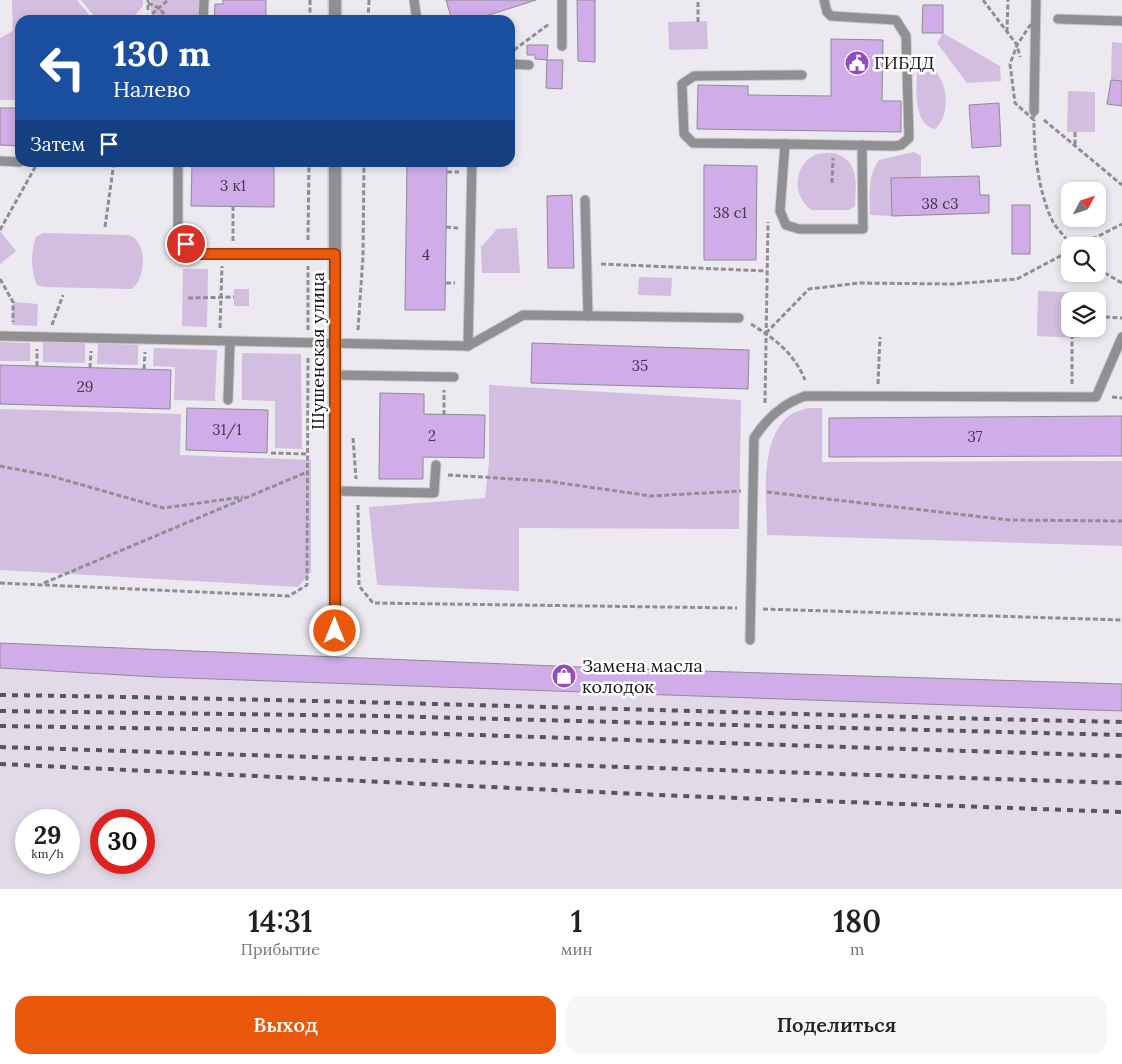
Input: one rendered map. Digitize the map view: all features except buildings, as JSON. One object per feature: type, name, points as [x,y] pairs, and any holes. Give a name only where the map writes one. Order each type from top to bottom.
[{"type":"street","points":[[335,0],[335,15]]},
{"type":"street","name":"Шушенская улица","points":[[335,167],[335,631]]},
{"type":"lane","points":[[203,15],[204,0]]},
{"type":"lane","points":[[414,0],[417,15]]},
{"type":"lane","points":[[562,0],[562,46]]},
{"type":"lane","points":[[802,75],[694,76],[682,84],[684,134],[693,144],[901,146],[909,138],[906,36],[896,20],[831,16],[826,12],[824,0]]},
{"type":"lane","points":[[1034,112],[1036,0]]},
{"type":"lane","points":[[1058,19],[1122,21]]},
{"type":"lane","points":[[515,64],[529,65]]},
{"type":"lane","points":[[785,144],[780,211],[786,225],[799,228],[863,229],[862,145]]},
{"type":"lane","points":[[0,161],[15,162]]},
{"type":"lane","points":[[178,167],[178,228],[186,244],[198,254],[335,254]]},
{"type":"lane","points":[[468,346],[472,167]]},
{"type":"lane","points":[[584,200],[588,264],[588,316]]},
{"type":"lane","points":[[0,336],[468,346],[523,315],[739,318]]},
{"type":"lane","points":[[750,640],[754,438],[764,422],[792,401],[805,396],[1096,397],[1122,337]]},
{"type":"lane","points":[[228,400],[230,342]]},
{"type":"lane","points":[[336,375],[454,377]]},
{"type":"lane","points":[[335,491],[434,493],[436,470]]},
{"type":"path","points":[[152,14],[168,0]]},
{"type":"path","points":[[310,0],[310,15]]},
{"type":"path","points":[[368,0],[368,15]]},
{"type":"path","points":[[698,0],[698,22]]},
{"type":"path","points":[[984,0],[1017,45],[1021,62]]},
{"type":"path","points":[[1007,32],[1008,0]]},
{"type":"path","points":[[148,1],[159,8],[165,15]]},
{"type":"path","points":[[148,1],[148,10]]},
{"type":"path","points":[[515,49],[562,15]]},
{"type":"path","points":[[1029,95],[1034,112],[1034,141],[1043,193],[1053,222],[1065,237]]},
{"type":"path","points":[[1034,112],[1122,185]]},
{"type":"path","points":[[1075,132],[1075,147]]},
{"type":"path","points":[[832,183],[833,144]]},
{"type":"path","points":[[0,230],[35,167]]},
{"type":"path","points":[[105,227],[113,167]]},
{"type":"path","points":[[233,206],[234,253]]},
{"type":"path","points":[[1097,237],[1122,224]]},
{"type":"path","points":[[220,342],[222,253]]},
{"type":"path","points":[[766,333],[809,289],[859,283],[953,284],[1017,279],[1061,256]]},
{"type":"path","points":[[764,422],[767,261]]},
{"type":"path","points":[[588,264],[767,271]]},
{"type":"path","points":[[1106,274],[1122,283]]},
{"type":"path","points":[[0,279],[14,302],[12,324],[20,325]]},
{"type":"path","points":[[47,337],[63,295]]},
{"type":"path","points":[[188,298],[234,297]]},
{"type":"path","points":[[1106,317],[1122,318]]},
{"type":"path","points":[[739,318],[766,333],[785,347],[805,380]]},
{"type":"path","points":[[878,381],[880,337]]},
{"type":"path","points":[[1072,337],[1072,397]]},
{"type":"path","points":[[0,583],[289,596],[307,585],[308,343]]},
{"type":"path","points":[[444,377],[444,415]]},
{"type":"path","points":[[271,453],[308,454]]},
{"type":"path","points":[[0,466],[51,476],[162,508],[248,497]]},
{"type":"path","points":[[436,470],[546,481],[652,496],[753,491],[1009,520],[1122,521]]},
{"type":"path","points":[[41,585],[308,472]]},
{"type":"shaded area","points":[[12,0],[77,0],[89,15],[15,15],[15,100],[0,100],[0,38],[13,31]]},
{"type":"shaded area","points":[[81,0],[143,0],[143,6],[135,15],[93,15]]},
{"type":"shaded area","points":[[151,0],[199,0],[199,15],[155,15],[151,11]]},
{"type":"shaded area","points":[[707,21],[708,49],[669,50],[668,22]]},
{"type":"shaded area","points":[[943,33],[1000,66],[1001,81],[967,83],[937,43]]},
{"type":"shaded area","points":[[1112,42],[1122,43],[1122,81],[1111,80]]},
{"type":"shaded area","points":[[922,63],[931,67],[937,73],[945,92],[946,103],[944,113],[941,122],[935,129],[928,126],[922,120],[917,104],[917,69]]},
{"type":"shaded area","points":[[1068,91],[1095,92],[1095,132],[1067,132]]},
{"type":"shaded area","points":[[914,152],[921,156],[921,177],[891,178],[892,216],[870,215],[871,180],[879,160]]},
{"type":"shaded area","points":[[834,153],[848,162],[855,174],[855,206],[849,210],[812,210],[805,205],[798,190],[799,174],[802,166],[815,155]]},
{"type":"shaded area","points":[[517,228],[520,273],[482,273],[481,247],[497,229]]},
{"type":"shaded area","points":[[0,231],[16,251],[0,264]]},
{"type":"shaded area","points":[[43,233],[129,235],[135,239],[142,252],[142,268],[137,284],[132,289],[45,287],[37,285],[33,274],[32,255],[36,237]]},
{"type":"shaded area","points":[[183,269],[208,269],[207,327],[182,326]]},
{"type":"shaded area","points":[[639,277],[672,278],[671,296],[638,295]]},
{"type":"shaded area","points":[[234,289],[249,289],[249,306],[234,306]]},
{"type":"shaded area","points":[[1038,291],[1062,292],[1061,337],[1080,337],[1079,338],[1037,336]]},
{"type":"shaded area","points":[[13,302],[38,304],[37,326],[12,325]]},
{"type":"shaded area","points":[[0,342],[30,343],[30,361],[0,361]]},
{"type":"shaded area","points":[[43,342],[85,343],[85,363],[43,362]]},
{"type":"shaded area","points":[[98,343],[138,345],[138,365],[97,364]]},
{"type":"shaded area","points":[[154,348],[217,350],[215,401],[174,400],[175,367],[153,366]]},
{"type":"shaded area","points":[[242,353],[301,354],[302,449],[275,448],[275,401],[242,400]]},
{"type":"shaded area","points":[[489,385],[741,400],[739,529],[519,528],[519,591],[377,585],[369,507],[485,498],[489,463]]},
{"type":"shaded area","points":[[808,408],[822,408],[822,462],[1122,461],[1122,546],[767,535],[766,471],[773,439],[780,426],[790,415]]},
{"type":"shaded area","points":[[0,409],[181,414],[180,455],[311,460],[311,572],[298,587],[0,570]]},
{"type":"shaded area","points":[[0,668],[157,677],[1122,711],[1122,889],[0,889]]},
{"type":"railway","points":[[0,695],[280,700],[1122,722]]},
{"type":"railway","points":[[0,711],[384,716],[1122,735]]},
{"type":"railway","points":[[0,726],[384,732],[1122,756]]},
{"type":"railway","points":[[0,747],[1122,783]]},
{"type":"railway","points":[[0,764],[682,796],[1122,812]]},
{"type":"place","name":"ГИБДД","points":[[857,63]]},
{"type":"place","name":"Замена масла колодок","points":[[564,676]]},
{"type":"route","points":[[186,244],[198,254],[335,254],[335,631]]}]
